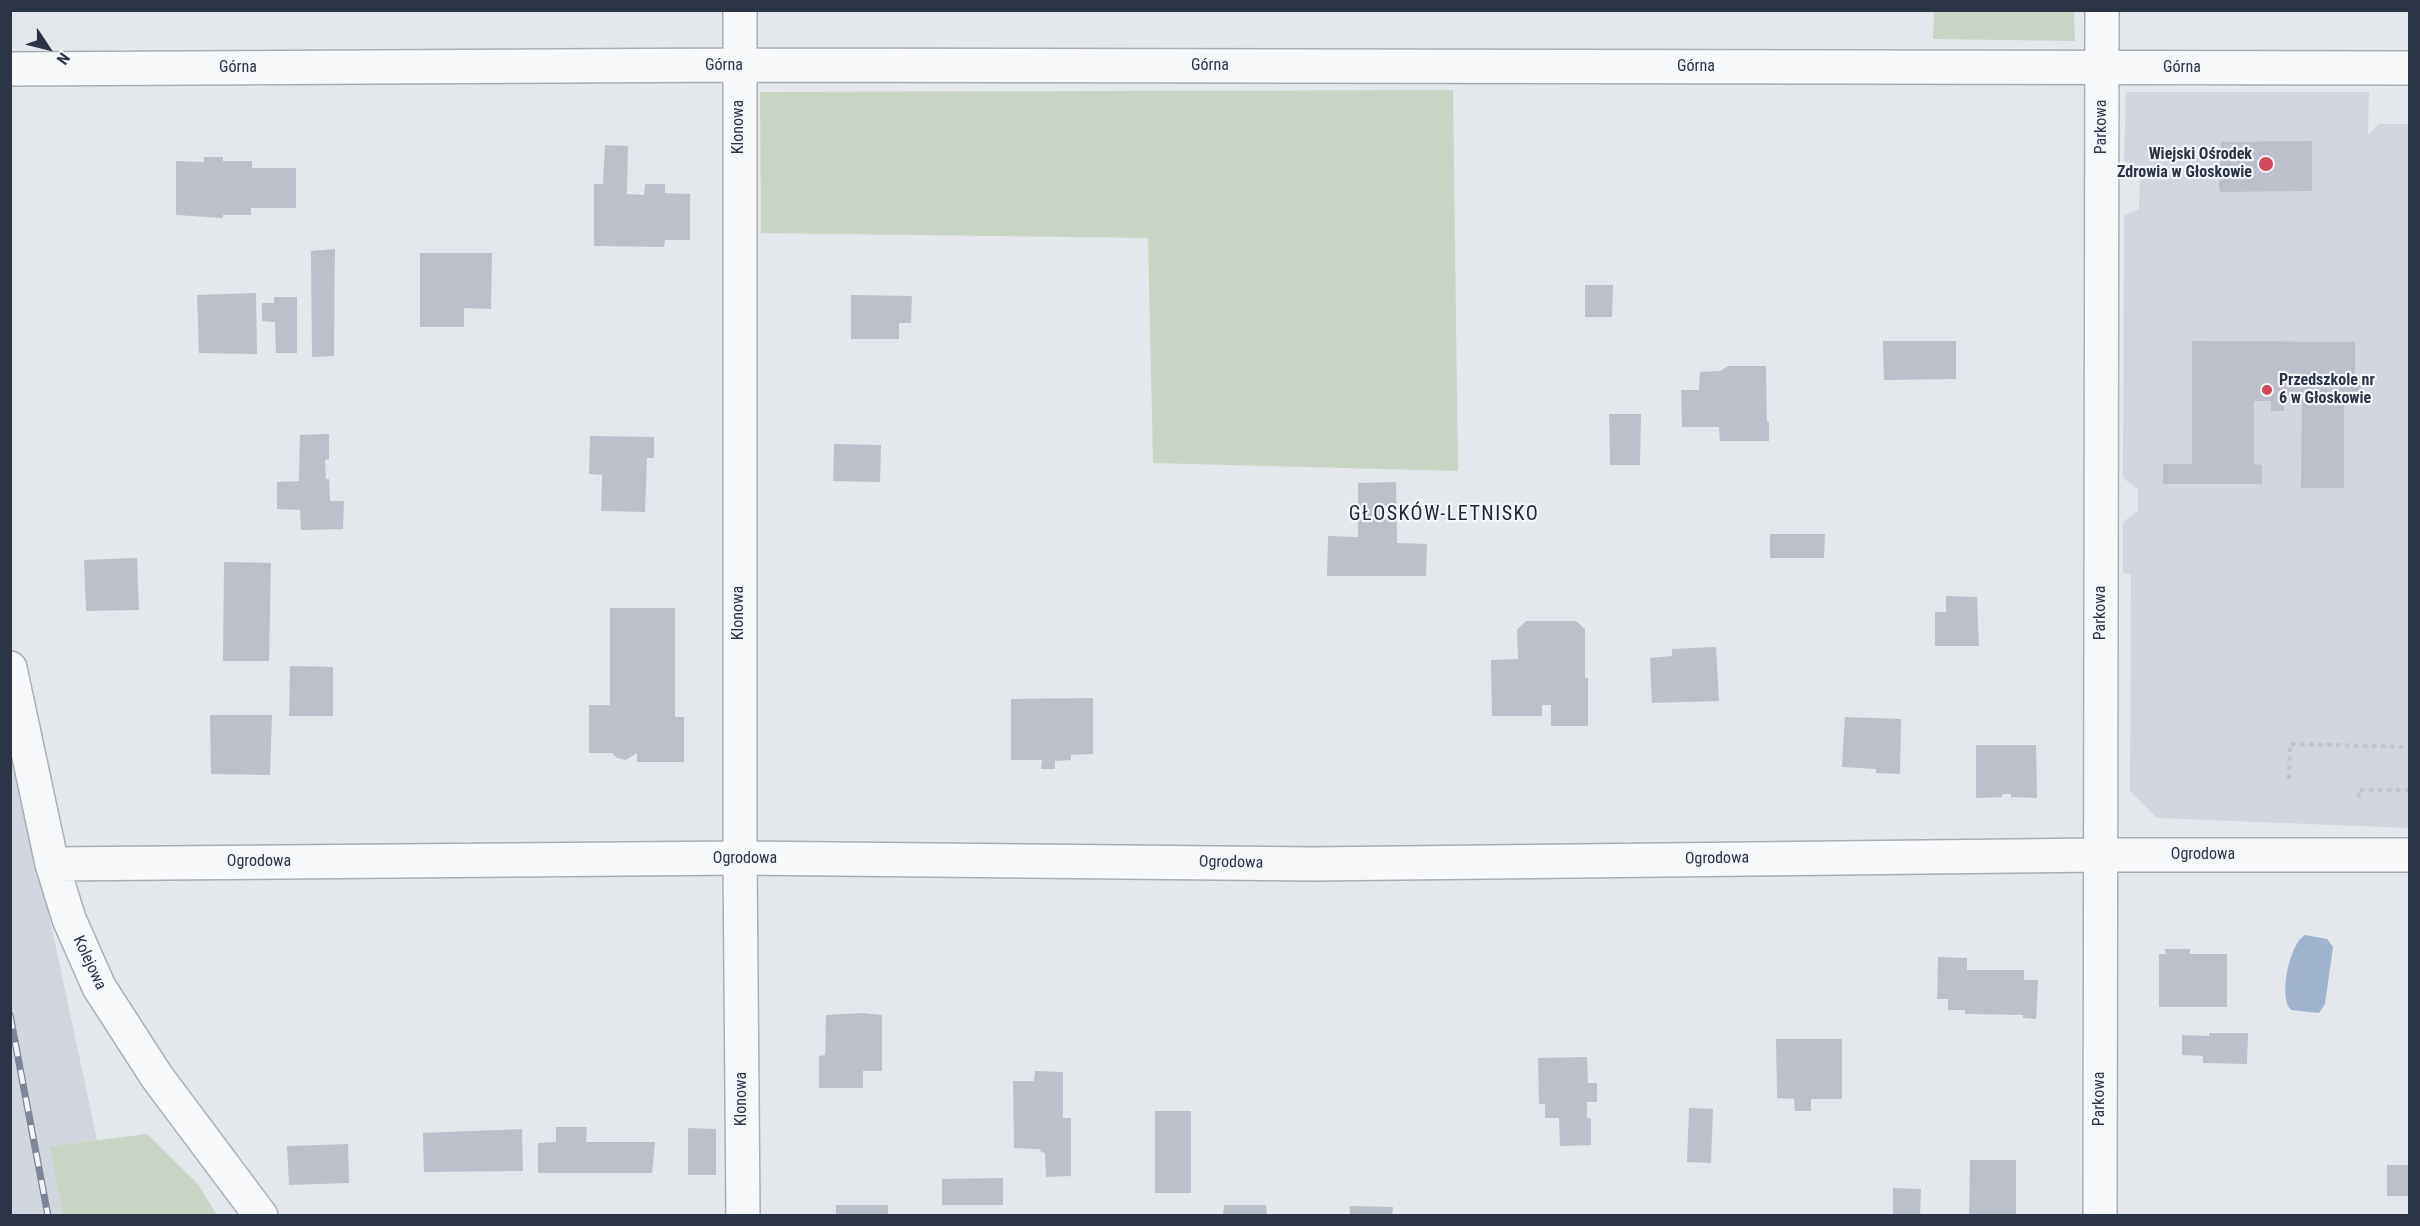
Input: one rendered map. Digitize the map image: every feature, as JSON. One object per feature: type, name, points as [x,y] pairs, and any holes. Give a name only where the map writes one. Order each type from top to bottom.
[{"type":"street","name":"Klonowa","points":[[740,10],[740,858],[743,1215]]},
{"type":"street","name":"Parkowa","points":[[2100,1215],[2102,10]]},
{"type":"street","name":"Górna","points":[[10,69],[739,65],[2409,68]]},
{"type":"street","name":"Kolejowa","points":[[10,668],[52,864],[69,919],[99,987],[157,1077],[261,1215]]},
{"type":"street","name":"Ogrodowa","points":[[52,864],[740,858],[1313,864],[2101,855],[2409,855]]},
{"type":"path","points":[[2289,779],[2290,744],[2409,747]]},
{"type":"path","points":[[2359,797],[2358,790],[2409,790]]},
{"type":"shaded area","points":[[2126,92],[2369,92],[2368,135],[2379,124],[2409,124],[2409,828],[2157,818],[2130,791],[2131,574],[2123,573],[2123,522],[2138,511],[2138,489],[2123,478],[2124,216],[2139,209],[2140,170],[2124,161]]},
{"type":"shaded area","points":[[10,732],[97,1140],[51,1146],[63,1215],[13,1215],[11,1202]]},
{"type":"green space","points":[[1934,11],[2074,11],[2075,41],[1933,39]]},
{"type":"green space","points":[[1453,90],[1458,471],[1153,463],[1148,238],[761,233],[760,92]]},
{"type":"green space","points":[[147,1134],[198,1184],[217,1215],[63,1215],[50,1146]]},
{"type":"water","points":[[2305,935],[2327,939],[2333,947],[2325,1004],[2319,1013],[2291,1010],[2285,994],[2290,960],[2299,940]]},
{"type":"building","name":"Wiejski Ośrodek Zdrowia w Głoskowie","points":[[2312,141],[2312,191],[2220,192],[2221,142]]},
{"type":"building","points":[[605,145],[628,146],[627,194],[644,195],[645,184],[665,184],[665,193],[690,194],[690,240],[665,240],[664,247],[594,246],[594,184],[603,184]]},
{"type":"building","points":[[204,157],[223,157],[223,161],[252,161],[252,168],[296,168],[296,208],[251,208],[251,215],[223,215],[223,218],[176,215],[176,161],[204,162]]},
{"type":"building","points":[[335,249],[334,356],[312,357],[311,251]]},
{"type":"building","points":[[420,253],[492,253],[491,309],[464,308],[464,327],[420,327]]},
{"type":"building","points":[[1585,285],[1613,285],[1612,317],[1585,317]]},
{"type":"building","points":[[256,293],[257,354],[199,353],[197,295]]},
{"type":"building","points":[[851,295],[912,296],[911,323],[899,323],[899,339],[851,339]]},
{"type":"building","points":[[274,297],[297,297],[297,353],[276,353],[275,322],[262,321],[262,303],[274,303]]},
{"type":"building","points":[[1883,341],[1956,341],[1956,379],[1884,380]]},
{"type":"building","points":[[2192,341],[2355,342],[2355,382],[2362,382],[2361,402],[2344,401],[2344,488],[2301,488],[2302,401],[2284,401],[2284,411],[2271,411],[2271,401],[2254,401],[2254,464],[2262,465],[2262,484],[2163,484],[2163,464],[2192,464]]},
{"type":"building","points":[[1728,366],[1766,366],[1769,441],[1720,441],[1719,427],[1682,427],[1681,390],[1699,390],[1700,372],[1720,371]]},
{"type":"building","points":[[1609,414],[1641,414],[1640,465],[1610,465]]},
{"type":"building","points":[[329,434],[329,459],[325,460],[326,479],[329,479],[330,501],[344,501],[343,529],[301,530],[300,510],[277,509],[277,482],[299,481],[300,435]]},
{"type":"building","points":[[590,436],[654,437],[654,458],[647,458],[645,512],[601,511],[602,475],[589,474]]},
{"type":"building","points":[[834,444],[881,445],[880,482],[833,481]]},
{"type":"building","points":[[1396,482],[1397,543],[1427,544],[1426,576],[1327,576],[1328,536],[1358,537],[1358,483]]},
{"type":"building","points":[[1770,534],[1825,534],[1824,558],[1770,558]]},
{"type":"building","points":[[137,558],[139,610],[86,611],[84,560]]},
{"type":"building","points":[[224,562],[271,563],[269,661],[223,661]]},
{"type":"building","points":[[1946,596],[1977,597],[1979,646],[1935,646],[1935,612],[1946,612]]},
{"type":"building","points":[[610,608],[675,608],[675,717],[684,717],[684,762],[637,762],[637,753],[626,760],[617,758],[612,753],[589,753],[589,705],[610,705]]},
{"type":"building","points":[[1526,621],[1576,621],[1585,629],[1588,726],[1551,726],[1551,705],[1542,705],[1542,716],[1492,716],[1491,660],[1518,659],[1517,630]]},
{"type":"building","points":[[1716,647],[1719,701],[1652,703],[1650,658],[1672,656],[1672,649]]},
{"type":"building","points":[[290,666],[333,667],[333,716],[289,716]]},
{"type":"building","points":[[1093,698],[1093,754],[1071,755],[1071,760],[1055,761],[1055,769],[1041,769],[1042,760],[1011,760],[1011,699]]},
{"type":"building","points":[[210,715],[272,715],[270,775],[211,774]]},
{"type":"building","points":[[1845,717],[1901,719],[1900,774],[1876,773],[1876,769],[1842,767]]},
{"type":"building","points":[[1976,745],[2036,745],[2037,798],[2011,797],[2011,794],[2002,794],[2002,797],[1976,798]]},
{"type":"building","points":[[2165,949],[2190,949],[2190,954],[2227,954],[2227,1007],[2159,1007],[2159,954],[2166,954]]},
{"type":"building","points":[[1938,957],[1967,958],[1967,970],[2024,970],[2024,980],[2038,980],[2036,1019],[2023,1018],[2023,1015],[1965,1014],[1965,1010],[1948,1010],[1948,999],[1937,999]]},
{"type":"building","points":[[863,1013],[882,1015],[882,1071],[863,1071],[863,1088],[819,1088],[819,1056],[825,1055],[826,1015]]},
{"type":"building","points":[[2209,1033],[2248,1033],[2247,1064],[2203,1063],[2203,1056],[2182,1055],[2182,1035],[2209,1036]]},
{"type":"building","points":[[1776,1039],[1842,1039],[1842,1099],[1811,1099],[1811,1111],[1795,1111],[1794,1099],[1777,1098]]},
{"type":"building","points":[[1587,1057],[1588,1083],[1597,1083],[1597,1102],[1587,1102],[1587,1118],[1591,1119],[1591,1145],[1560,1146],[1559,1118],[1545,1118],[1545,1104],[1539,1104],[1538,1058]]},
{"type":"building","points":[[1035,1071],[1063,1072],[1063,1118],[1071,1118],[1071,1176],[1046,1177],[1045,1153],[1040,1149],[1014,1148],[1013,1081],[1034,1081]]},
{"type":"building","points":[[1689,1108],[1713,1109],[1711,1163],[1687,1162]]},
{"type":"building","points":[[1155,1111],[1191,1111],[1191,1193],[1155,1193]]},
{"type":"building","points":[[556,1127],[587,1127],[586,1142],[655,1142],[652,1173],[538,1173],[538,1143],[556,1142]]},
{"type":"building","points":[[688,1128],[716,1129],[716,1175],[688,1175]]},
{"type":"building","points":[[522,1129],[523,1171],[424,1172],[423,1133]]},
{"type":"building","points":[[348,1144],[349,1183],[289,1185],[287,1146]]},
{"type":"building","points":[[1970,1160],[2016,1160],[2016,1216],[1969,1216]]},
{"type":"building","points":[[2387,1165],[2410,1165],[2410,1196],[2387,1196]]},
{"type":"building","points":[[1003,1178],[1003,1205],[942,1205],[942,1179]]},
{"type":"building","points":[[1893,1188],[1921,1189],[1920,1216],[1893,1216]]},
{"type":"building","points":[[836,1205],[888,1205],[888,1216],[836,1216]]},
{"type":"building","points":[[1224,1205],[1266,1205],[1267,1216],[1223,1216]]},
{"type":"building","points":[[1350,1206],[1393,1207],[1392,1216],[1350,1216]]},
{"type":"railway","points":[[10,1015],[48,1216]]},
{"type":"place","name":"Wiejski Ośrodek Zdrowia w Głoskowie","points":[[2266,164]]},
{"type":"place","name":"Przedszkole nr 6 w Głoskowie","points":[[2267,390]]},
{"type":"district","name":"GŁOSKÓW-LETNISKO","points":[[1444,515]]}]
